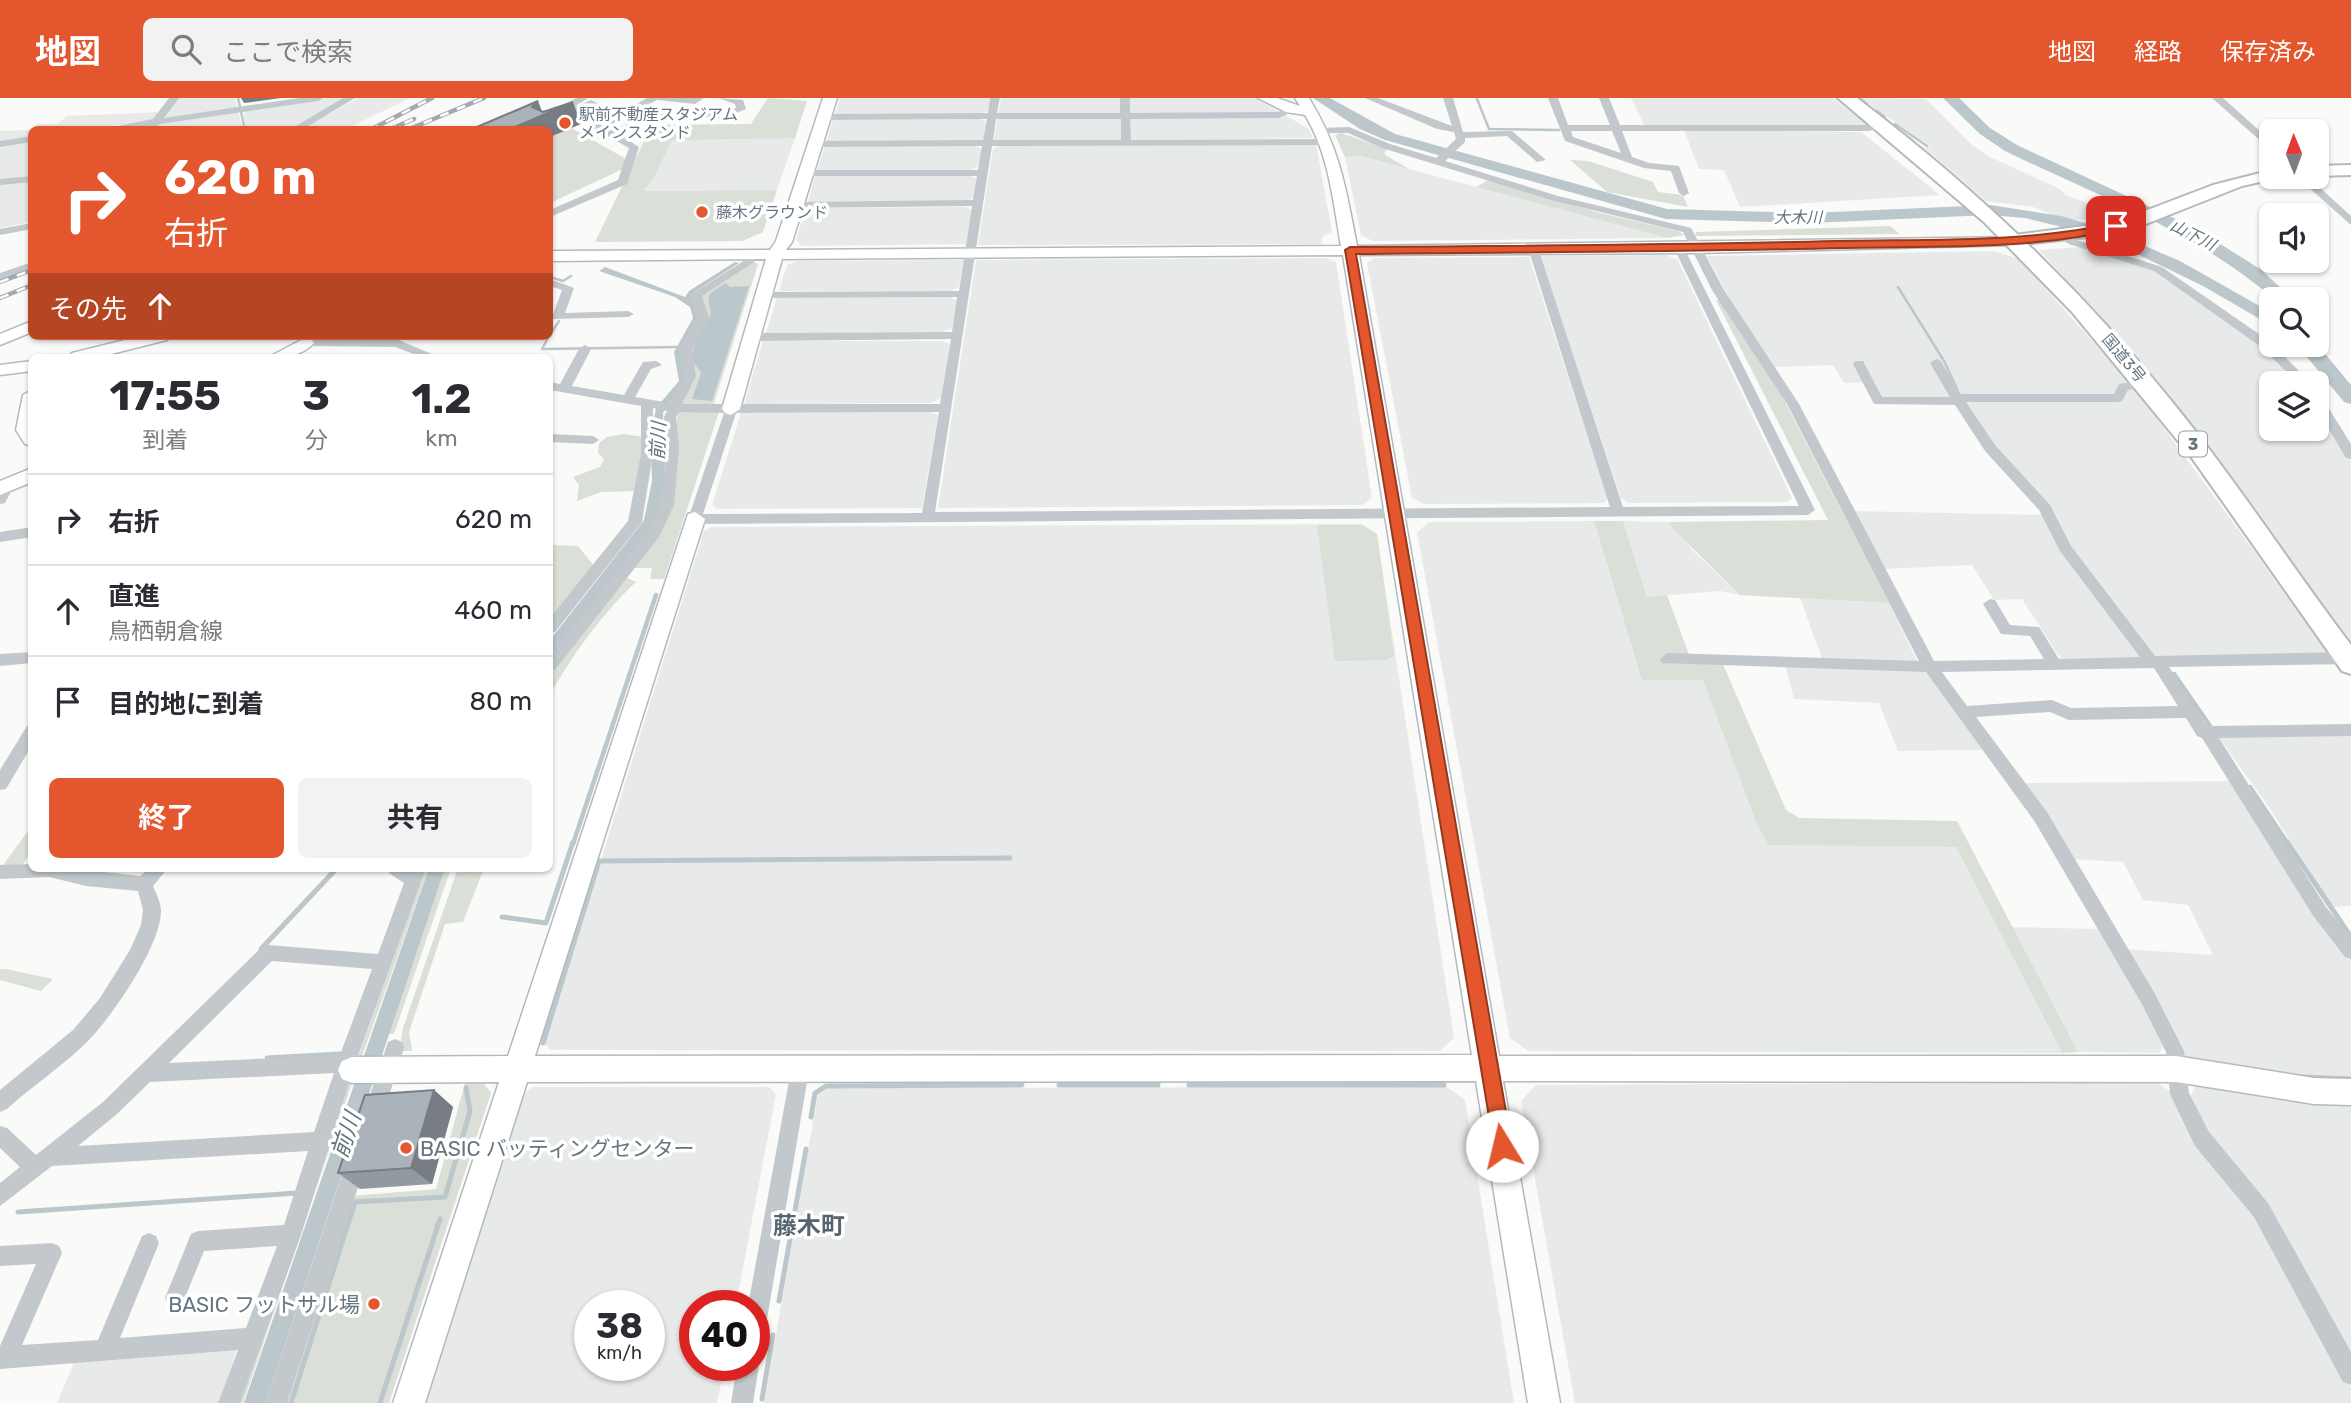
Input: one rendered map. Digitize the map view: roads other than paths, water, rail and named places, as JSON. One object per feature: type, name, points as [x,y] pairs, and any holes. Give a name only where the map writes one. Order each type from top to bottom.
[{"type":"highway","name":"国道3号","points":[[1846,98],[1974,200],[2048,273],[2144,382],[2200,453],[2349,660]]},
{"type":"main road","points":[[2329,171],[2351,170]]},
{"type":"main road","points":[[2014,240],[2072,235],[2133,223],[2232,184],[2259,178]]},
{"type":"street","points":[[153,126],[174,98]]},
{"type":"street","points":[[153,126],[270,102],[318,98]]},
{"type":"street","points":[[301,126],[350,98]]},
{"type":"street","points":[[545,113],[573,98]]},
{"type":"street","points":[[583,98],[545,118],[551,120],[592,103],[615,116],[607,120],[611,122],[656,98],[699,98]]},
{"type":"street","points":[[614,134],[650,114],[724,114],[741,109],[740,102],[723,98]]},
{"type":"street","points":[[776,252],[772,242],[820,98]]},
{"type":"street","points":[[409,1403],[731,409],[776,252],[784,242],[830,98]]},
{"type":"street","points":[[928,517],[995,98]]},
{"type":"street","points":[[1125,98],[1125,143]]},
{"type":"street","points":[[1265,98],[1301,106],[1324,136],[1335,169],[1544,1403]]},
{"type":"street","points":[[1370,98],[1459,133],[1509,133],[1541,160]]},
{"type":"street","points":[[1439,161],[1461,140],[1448,98]]},
{"type":"street","points":[[1553,98],[1572,141],[1648,166],[1675,169],[1684,193]]},
{"type":"street","points":[[1604,98],[1628,159]]},
{"type":"street","points":[[2217,98],[2259,136]]},
{"type":"street","points":[[824,117],[1279,115],[1301,106]]},
{"type":"street","points":[[553,127],[579,116],[634,147],[623,182],[553,213]]},
{"type":"street","points":[[1564,128],[1869,128],[1883,125]]},
{"type":"street","points":[[814,144],[1125,143],[1324,136],[1349,130],[1386,146],[1605,212],[1687,230],[1718,290],[1793,404],[1930,667],[2041,817],[2150,1000],[2175,1051],[2180,1094],[2202,1139],[2261,1210],[2351,1374]]},
{"type":"street","points":[[0,144],[28,140]]},
{"type":"street","points":[[806,173],[984,173]]},
{"type":"street","points":[[0,182],[28,179]]},
{"type":"street","points":[[2315,189],[2351,222]]},
{"type":"street","points":[[796,205],[979,204]]},
{"type":"street","points":[[0,233],[28,227]]},
{"type":"street","points":[[2072,235],[2073,242],[2158,269],[2265,344],[2293,371]]},
{"type":"street","points":[[553,256],[776,252],[1697,248],[2014,240]]},
{"type":"street","points":[[553,249],[755,248],[776,252]]},
{"type":"street","points":[[1533,248],[1618,511]]},
{"type":"street","points":[[695,519],[1808,510],[1679,248]]},
{"type":"street","points":[[553,624],[635,522],[647,454],[662,407],[690,376],[683,357],[685,346],[703,317],[696,295],[750,260]]},
{"type":"street","points":[[0,277],[28,266]]},
{"type":"street","points":[[553,283],[568,288],[558,317],[628,314]]},
{"type":"street","points":[[763,295],[964,294]]},
{"type":"street","points":[[0,340],[28,329]]},
{"type":"street","points":[[751,337],[957,335]]},
{"type":"street","points":[[90,354],[145,340]]},
{"type":"street","points":[[284,354],[313,340]]},
{"type":"street","points":[[379,340],[404,345],[426,354]]},
{"type":"street","points":[[564,389],[585,349]]},
{"type":"street","points":[[1936,363],[1990,448],[2045,508],[2065,548],[2154,661],[2203,732],[2351,730]]},
{"type":"street","points":[[1858,364],[1878,401],[2118,398],[2123,387],[2144,382]]},
{"type":"street","points":[[627,400],[647,365],[656,365]]},
{"type":"street","points":[[0,370],[28,366]]},
{"type":"street","points":[[553,387],[662,407],[946,408]]},
{"type":"street","points":[[553,662],[652,537],[662,519],[667,505],[671,467],[670,417],[662,407]]},
{"type":"street","points":[[28,415],[25,430],[28,434]]},
{"type":"street","points":[[2329,419],[2351,455]]},
{"type":"street","points":[[553,438],[593,440]]},
{"type":"street","points":[[2,492],[28,476]]},
{"type":"street","points":[[0,537],[28,534]]},
{"type":"street","points":[[1990,604],[2006,630],[2034,631],[2054,663]]},
{"type":"street","points":[[0,660],[28,657]]},
{"type":"street","points":[[1667,659],[1930,667],[2154,661],[2349,660]]},
{"type":"street","points":[[1965,712],[2052,706],[2069,714],[2190,712]]},
{"type":"street","points":[[2207,732],[2320,912],[2351,951]]},
{"type":"street","points":[[0,784],[28,737]]},
{"type":"street","points":[[0,872],[28,871]]},
{"type":"street","points":[[2,1098],[90,1027],[110,1000],[135,956],[152,916],[150,899],[143,884],[114,874],[82,872]]},
{"type":"street","points":[[143,884],[156,872]]},
{"type":"street","points":[[276,1403],[364,1139],[367,1065],[384,962],[416,874]]},
{"type":"street","points":[[0,1196],[147,1073],[268,953],[384,962]]},
{"type":"street","points":[[229,1403],[323,1141],[367,1065]]},
{"type":"street","points":[[147,1073],[367,1065],[800,1070],[2176,1069],[2314,1091],[2351,1092]]},
{"type":"street","points":[[761,1290],[800,1070]]},
{"type":"street","points":[[0,1135],[42,1162],[323,1141]]},
{"type":"street","points":[[175,1298],[198,1241],[291,1235]]},
{"type":"street","points":[[104,1350],[149,1243]]},
{"type":"street","points":[[0,1256],[52,1253],[3,1358],[253,1338]]},
{"type":"street","points":[[742,1403],[745,1381]]},
{"type":"water","name":"前川","points":[[735,262],[739,263],[693,293],[692,298],[701,315],[682,351],[681,358],[687,377],[663,413],[665,462],[662,504],[648,533],[553,654],[553,636],[644,520],[652,481],[650,419],[654,419],[656,408],[679,381],[674,352],[693,318],[690,307],[675,297],[599,271],[605,267],[685,297],[689,291]]},
{"type":"water","points":[[726,283],[730,287],[749,286],[712,401],[692,399],[701,373],[691,358],[696,340],[711,314],[709,295]]},
{"type":"water","name":"前川","points":[[428,872],[444,872],[265,1403],[244,1403]]},
{"type":"waterway","points":[[238,98],[244,126]]},
{"type":"waterway","name":"大木川","points":[[1320,98],[1365,126],[1390,137],[1666,214],[1810,218],[1990,210],[2061,221],[2099,233],[2174,264],[2259,312]]},
{"type":"waterway","points":[[1859,98],[1867,104]]},
{"type":"waterway","name":"山下川","points":[[1950,98],[1985,131],[2011,148],[2189,231],[2254,273],[2270,287]]},
{"type":"waterway","points":[[1477,99],[1489,129],[1559,130]]},
{"type":"waterway","points":[[1877,111],[1885,117]]},
{"type":"waterway","points":[[1895,124],[1927,146]]},
{"type":"waterway","points":[[553,278],[563,281],[571,276]]},
{"type":"waterway","points":[[1898,287],[1944,361],[1957,389]]},
{"type":"waterway","points":[[553,330],[559,321]]},
{"type":"waterway","points":[[547,340],[542,349],[679,347]]},
{"type":"waterway","name":"大木川","points":[[2319,357],[2351,398]]},
{"type":"waterway","points":[[573,844],[656,595]]},
{"type":"waterway","points":[[2174,674],[2210,726]]},
{"type":"waterway","points":[[2250,787],[2288,844]]},
{"type":"waterway","points":[[502,917],[546,923],[573,842]]},
{"type":"waterway","points":[[2287,842],[2351,937]]},
{"type":"waterway","points":[[543,1043],[599,861],[1010,858]]},
{"type":"waterway","points":[[261,949],[333,872]]},
{"type":"waterway","points":[[267,1058],[340,1054]]},
{"type":"waterway","points":[[2302,1077],[2351,1079]]},
{"type":"waterway","points":[[811,1117],[815,1093],[826,1086],[1022,1085]]},
{"type":"waterway","points":[[1059,1085],[1158,1085]]},
{"type":"waterway","points":[[1189,1085],[1444,1085]]},
{"type":"waterway","points":[[291,1403],[355,1202],[445,1197],[470,1111],[466,1088]]},
{"type":"waterway","points":[[779,1301],[806,1149]]},
{"type":"waterway","points":[[18,1212],[297,1193]]},
{"type":"waterway","points":[[380,1403],[440,1219]]},
{"type":"waterway","points":[[762,1399],[773,1335]]},
{"type":"railway","points":[[378,126],[432,98]]},
{"type":"railway","points":[[417,126],[484,98]]},
{"type":"railway","points":[[397,126],[414,119]]},
{"type":"railway","points":[[0,282],[28,272]]},
{"type":"railway","points":[[0,298],[28,287]]},
{"type":"place","name":"駅前不動産スタジアム メインスタンド","points":[[565,123]]},
{"type":"place","name":"藤木グラウンド","points":[[702,212]]},
{"type":"place","name":"BASIC バッティングセンター","points":[[406,1148]]},
{"type":"place","name":"BASIC フットサル場","points":[[374,1304]]},
{"type":"district","name":"藤木町","points":[[809,1226]]}]
